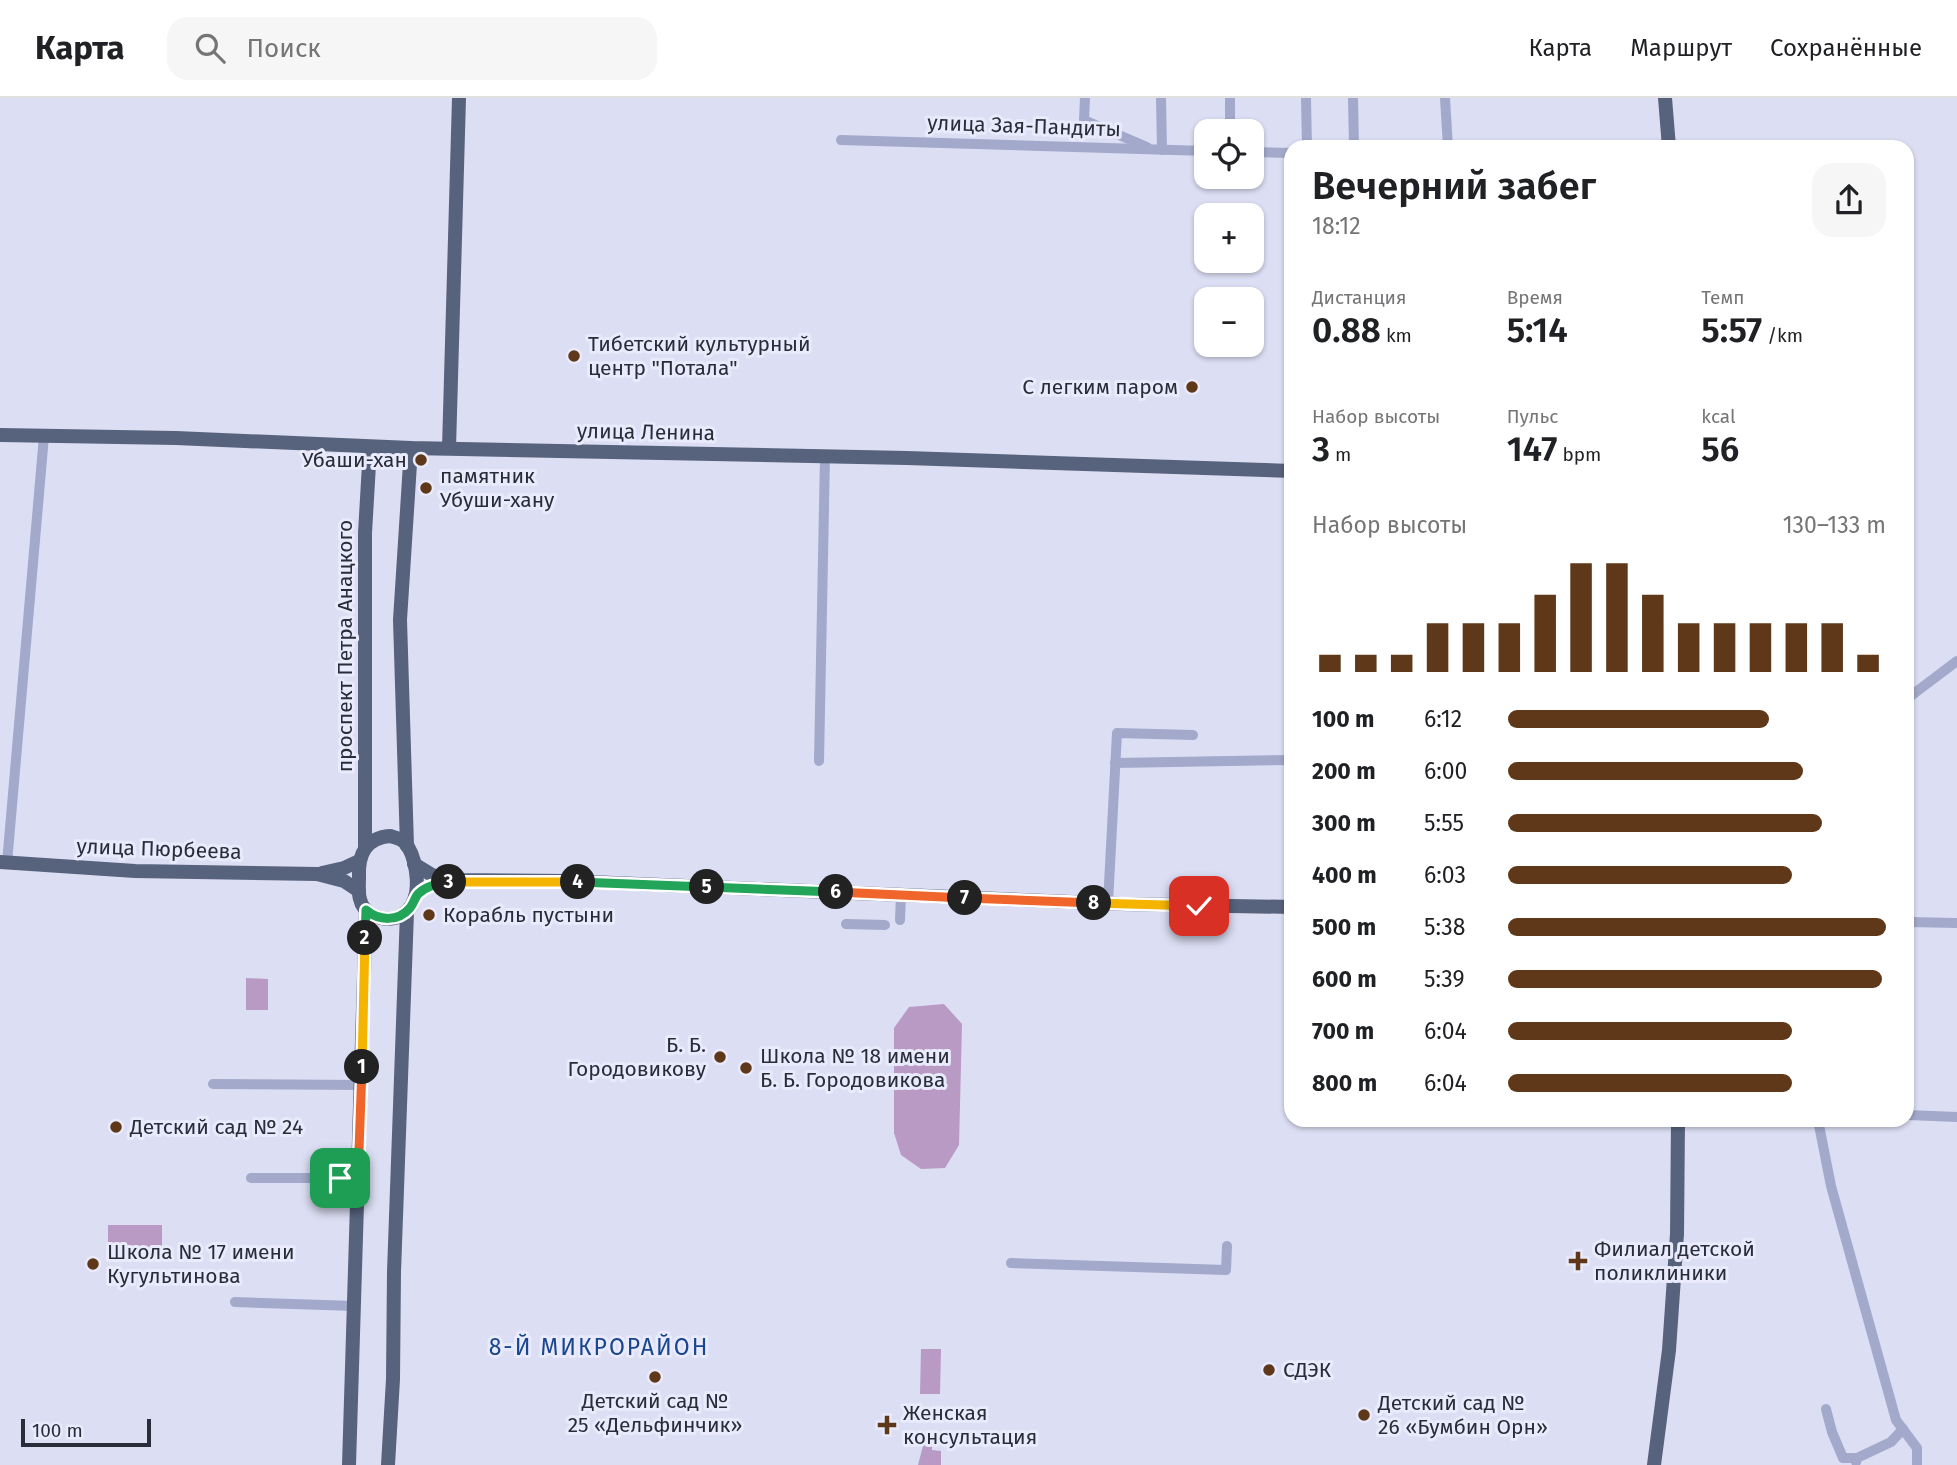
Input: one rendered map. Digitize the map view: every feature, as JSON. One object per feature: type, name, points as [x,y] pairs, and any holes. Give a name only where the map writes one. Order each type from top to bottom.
[{"type":"main road","points":[[449,448],[459,98]]},
{"type":"main road","points":[[1665,98],[1668,140]]},
{"type":"main road","name":"улица Ленина","points":[[0,435],[1284,471]]},
{"type":"main road","name":"проспект Петра Анацкого","points":[[365,846],[364,545],[370,447]]},
{"type":"main road","points":[[411,448],[400,620],[407,845],[414,864],[416,895]]},
{"type":"main road","points":[[407,845],[400,838],[380,837],[365,846],[359,861],[360,900],[366,910],[380,918],[390,919],[407,912]]},
{"type":"main road","points":[[317,874],[344,868],[359,861]]},
{"type":"main road","name":"улица Пюрбеева","points":[[3,863],[135,870],[317,874]]},
{"type":"main road","points":[[414,864],[432,875],[456,880],[578,882],[1108,904],[1284,907]]},
{"type":"main road","points":[[317,874],[344,881],[359,891]]},
{"type":"main road","points":[[388,1465],[407,912],[416,895],[430,886],[456,880]]},
{"type":"main road","points":[[349,1465],[366,910]]},
{"type":"main road","points":[[1654,1465],[1670,1350],[1677,1234],[1678,1127]]},
{"type":"street","points":[[1085,98],[1084,120],[1157,149],[1161,98]]},
{"type":"street","points":[[1230,98],[1230,119]]},
{"type":"street","points":[[1306,98],[1307,140]]},
{"type":"street","points":[[1353,98],[1354,140]]},
{"type":"street","points":[[1445,98],[1448,140]]},
{"type":"street","name":"улица Зая-Пандиты","points":[[841,140],[1194,151]]},
{"type":"street","points":[[1264,152],[1284,153]]},
{"type":"street","points":[[3,863],[44,436]]},
{"type":"street","points":[[818,761],[825,456]]},
{"type":"street","points":[[1914,693],[1957,661]]},
{"type":"street","points":[[1108,904],[1117,733],[1193,735]]},
{"type":"street","points":[[1115,763],[1284,760]]},
{"type":"street","points":[[900,920],[901,895]]},
{"type":"street","points":[[1914,922],[1957,923]]},
{"type":"street","points":[[846,924],[885,925]]},
{"type":"street","points":[[213,1084],[361,1085]]},
{"type":"street","points":[[1914,1115],[1957,1117]]},
{"type":"street","points":[[1820,1127],[1835,1199],[1896,1420],[1916,1448],[1917,1465]]},
{"type":"street","points":[[251,1178],[358,1178]]},
{"type":"street","points":[[1011,1263],[1226,1270],[1227,1246]]},
{"type":"street","points":[[235,1302],[355,1306]]},
{"type":"street","points":[[1826,1409],[1843,1458],[1856,1462],[1891,1442],[1903,1429]]},
{"type":"shaded area","points":[[246,978],[268,979],[268,1010],[246,1010]]},
{"type":"shaded area","points":[[944,1004],[962,1024],[959,1145],[945,1168],[921,1169],[901,1155],[894,1133],[894,1028],[909,1007]]},
{"type":"shaded area","points":[[108,1225],[162,1225],[162,1254],[108,1254]]},
{"type":"shaded area","points":[[921,1349],[941,1349],[940,1394],[920,1394]]},
{"type":"shaded area","points":[[924,1442],[932,1442],[932,1450],[941,1451],[941,1465],[918,1465]]},
{"type":"place","name":"Тибетский культурный центр \"Потала\"","points":[[574,356]]},
{"type":"place","name":"С легким паром","points":[[1192,387]]},
{"type":"place","name":"Убаши-хан","points":[[421,460]]},
{"type":"place","name":"памятник Убуши-хану","points":[[426,488]]},
{"type":"place","name":"Корабль пустыни","points":[[429,915]]},
{"type":"place","name":"Б. Б. Городовикову","points":[[720,1057]]},
{"type":"place","name":"Школа № 18 имени Б. Б. Городовикова","points":[[746,1068]]},
{"type":"place","name":"Детский сад № 24","points":[[116,1127]]},
{"type":"place","name":"Филиал детской поликлиники","points":[[1578,1261]]},
{"type":"place","name":"Школа № 17 имени Кугультинова","points":[[93,1264]]},
{"type":"place","name":"СДЭК","points":[[1269,1370]]},
{"type":"place","name":"Детский сад № 25 «Дельфинчик»","points":[[655,1377]]},
{"type":"place","name":"Детский сад № 26 «Бумбин Орн»","points":[[1364,1415]]},
{"type":"place","name":"Женская консультация","points":[[887,1425]]},
{"type":"district","name":"8-Й МИКРОРАЙОН","points":[[599,1347]]},
{"type":"route","points":[[340,1178],[358,1178],[366,910],[380,918],[399,917],[407,912],[416,895],[430,886],[456,880],[566,881],[1199,906]]}]
